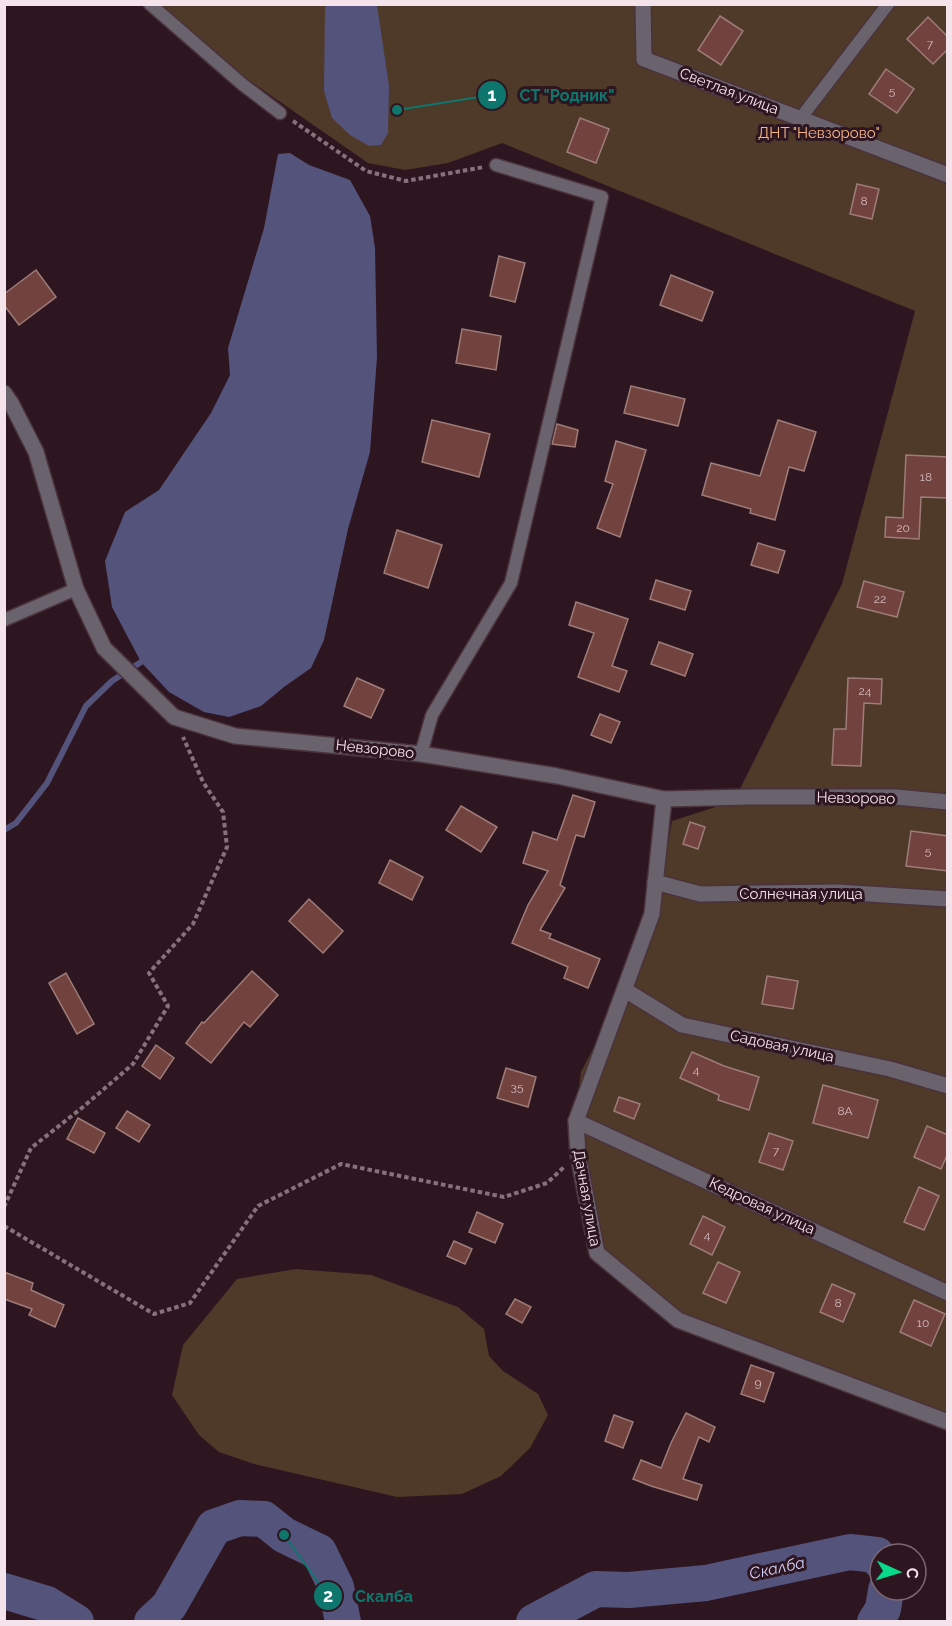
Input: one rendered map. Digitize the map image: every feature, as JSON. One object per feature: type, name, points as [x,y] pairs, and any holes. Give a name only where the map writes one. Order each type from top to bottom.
[{"type":"street","name":"Светлая улица","points":[[642,4],[644,59],[948,175]]},
{"type":"street","name":"Невзорово","points":[[4,393],[36,452],[76,590],[104,648],[174,717],[235,736],[420,754],[558,776],[664,799],[896,797],[948,802]]},
{"type":"street","name":"Дачная улица","points":[[664,799],[652,914],[576,1121],[578,1155],[597,1253],[678,1320],[948,1422]]},
{"type":"street","name":"Солнечная улица","points":[[655,882],[700,894],[837,892],[948,899]]},
{"type":"street","name":"Садовая улица","points":[[625,990],[682,1025],[890,1069],[948,1086]]},
{"type":"street","name":"Кедровая улица","points":[[576,1121],[948,1293]]},
{"type":"lane","points":[[150,4],[242,84],[280,113]]},
{"type":"lane","points":[[800,119],[888,4]]},
{"type":"lane","points":[[420,754],[432,715],[511,583],[602,197],[496,165]]},
{"type":"lane","points":[[4,620],[76,590]]},
{"type":"path","points":[[280,113],[366,171],[406,181],[496,165]]},
{"type":"path","points":[[4,1207],[31,1148],[133,1064],[168,1006],[149,973],[193,924],[226,847],[223,812],[203,782],[174,717]]},
{"type":"path","points":[[4,1226],[154,1314],[190,1303],[258,1206],[340,1164],[504,1197],[547,1183],[578,1155]]},
{"type":"green space","name":"ДНТ \"Невзорово\"","points":[[161,5],[947,5],[947,1428],[689,1328],[590,1236],[570,1153],[581,1072],[652,934],[672,821],[734,801],[842,584],[915,311],[502,143],[448,163],[405,170],[368,163],[243,76]]},
{"type":"green space","points":[[296,1269],[371,1275],[458,1307],[484,1329],[489,1356],[503,1371],[538,1394],[548,1415],[530,1448],[501,1476],[462,1494],[397,1497],[254,1464],[219,1452],[199,1435],[172,1395],[183,1345],[237,1279]]},
{"type":"water","points":[[327,5],[377,5],[389,86],[388,133],[381,145],[369,146],[350,135],[332,118],[324,91],[325,8]]},
{"type":"water","points":[[290,153],[309,165],[350,180],[370,216],[375,248],[377,357],[370,452],[348,529],[324,640],[311,668],[261,706],[229,717],[204,712],[169,692],[141,662],[112,607],[105,561],[125,512],[159,490],[211,413],[230,375],[228,348],[264,228],[278,154]]},
{"type":"building","points":[[720,16],[743,31],[721,65],[698,50]]},
{"type":"building","points":[[928,17],[948,37],[948,49],[933,64],[907,39]]},
{"type":"building","points":[[886,69],[914,89],[897,113],[869,94]]},
{"type":"building","points":[[580,118],[609,129],[596,163],[567,152]]},
{"type":"building","points":[[857,184],[879,189],[872,219],[850,214]]},
{"type":"building","points":[[499,256],[525,263],[515,302],[490,296]]},
{"type":"building","points":[[36,270],[56,297],[19,325],[4,305],[4,294]]},
{"type":"building","points":[[671,275],[713,292],[702,321],[660,305]]},
{"type":"building","points":[[462,329],[501,336],[496,370],[456,363]]},
{"type":"building","points":[[631,386],[685,399],[678,426],[624,413]]},
{"type":"building","points":[[432,420],[490,434],[479,477],[422,462]]},
{"type":"building","points":[[778,420],[816,432],[804,471],[789,467],[775,520],[750,513],[751,509],[702,495],[711,463],[760,476]]},
{"type":"building","points":[[557,424],[578,430],[575,447],[552,444]]},
{"type":"building","points":[[616,441],[646,450],[620,537],[597,528],[613,484],[605,481]]},
{"type":"building","points":[[906,455],[948,457],[948,498],[921,497],[919,539],[885,537],[886,517],[903,518]]},
{"type":"building","points":[[397,530],[442,545],[428,588],[384,573]]},
{"type":"building","points":[[758,543],[785,551],[778,573],[751,565]]},
{"type":"building","points":[[656,580],[691,591],[685,610],[650,599]]},
{"type":"building","points":[[864,581],[904,592],[897,617],[857,607]]},
{"type":"building","points":[[576,602],[628,619],[612,666],[627,671],[619,692],[578,677],[594,633],[569,625]]},
{"type":"building","points":[[659,642],[693,654],[685,676],[651,664]]},
{"type":"building","points":[[357,678],[384,690],[371,718],[344,706]]},
{"type":"building","points":[[848,678],[882,679],[881,704],[864,703],[861,766],[832,765],[834,729],[846,729]]},
{"type":"building","points":[[600,714],[620,722],[611,743],[591,735]]},
{"type":"building","points":[[573,795],[595,802],[584,837],[576,835],[560,885],[565,888],[540,930],[551,934],[549,938],[600,959],[588,988],[564,978],[568,967],[512,943],[528,905],[548,871],[523,863],[533,832],[557,840]]},
{"type":"building","points":[[461,806],[497,827],[481,852],[446,830]]},
{"type":"building","points":[[690,822],[705,827],[698,849],[683,844]]},
{"type":"building","points":[[911,831],[948,836],[948,871],[906,866]]},
{"type":"building","points":[[390,860],[423,877],[412,900],[379,883]]},
{"type":"building","points":[[309,899],[343,931],[323,953],[289,921]]},
{"type":"building","points":[[252,971],[278,995],[250,1027],[244,1022],[211,1063],[186,1043],[202,1022],[204,1023]]},
{"type":"building","points":[[66,973],[94,1024],[77,1034],[49,983]]},
{"type":"building","points":[[767,976],[798,981],[793,1009],[762,1004]]},
{"type":"building","points":[[156,1045],[174,1058],[160,1079],[142,1066]]},
{"type":"building","points":[[692,1052],[724,1066],[759,1077],[749,1110],[718,1100],[719,1095],[680,1078]]},
{"type":"building","points":[[506,1068],[536,1077],[528,1107],[497,1098]]},
{"type":"building","points":[[823,1085],[878,1100],[868,1138],[813,1123]]},
{"type":"building","points":[[619,1097],[640,1104],[634,1119],[614,1111]]},
{"type":"building","points":[[127,1111],[150,1125],[139,1142],[116,1128]]},
{"type":"building","points":[[78,1118],[105,1133],[94,1153],[67,1139]]},
{"type":"building","points":[[927,1126],[948,1135],[948,1153],[941,1169],[914,1157]]},
{"type":"building","points":[[769,1133],[793,1141],[783,1170],[759,1162]]},
{"type":"building","points":[[919,1187],[939,1196],[924,1230],[904,1222]]},
{"type":"building","points":[[477,1212],[503,1224],[495,1243],[469,1232]]},
{"type":"building","points":[[703,1216],[725,1227],[712,1255],[690,1244]]},
{"type":"building","points":[[454,1241],[472,1249],[465,1264],[447,1256]]},
{"type":"building","points":[[718,1262],[740,1272],[726,1303],[703,1293]]},
{"type":"building","points":[[4,1272],[33,1283],[31,1290],[64,1305],[55,1327],[29,1315],[32,1309],[4,1299]]},
{"type":"building","points":[[832,1284],[855,1294],[843,1322],[820,1312]]},
{"type":"building","points":[[515,1299],[531,1307],[522,1323],[506,1314]]},
{"type":"building","points":[[914,1300],[945,1314],[931,1346],[900,1332]]},
{"type":"building","points":[[751,1365],[774,1373],[764,1402],[741,1394]]},
{"type":"building","points":[[686,1413],[715,1427],[709,1442],[699,1437],[683,1479],[702,1485],[697,1500],[633,1479],[641,1460],[661,1468]]},
{"type":"building","points":[[614,1415],[633,1422],[623,1448],[605,1441]]},
{"type":"waterway","points":[[4,830],[16,823],[47,783],[86,706],[112,681],[141,662]]},
{"type":"waterway","name":"Скалба","points":[[152,1622],[169,1606],[214,1527],[240,1518],[264,1519],[284,1535],[319,1552],[336,1587],[343,1622]]},
{"type":"waterway","name":"Скалба","points":[[534,1622],[596,1589],[629,1590],[706,1583],[850,1552],[868,1554]]},
{"type":"waterway","name":"Скалба","points":[[4,1591],[47,1604],[76,1622]]},
{"type":"waterway","name":"Скалба","points":[[875,1622],[883,1609],[884,1602]]},
{"type":"place","name":"СТ \"Родник\"","points":[[397,110]]},
{"type":"place","name":"Скалба","points":[[284,1535]]}]
